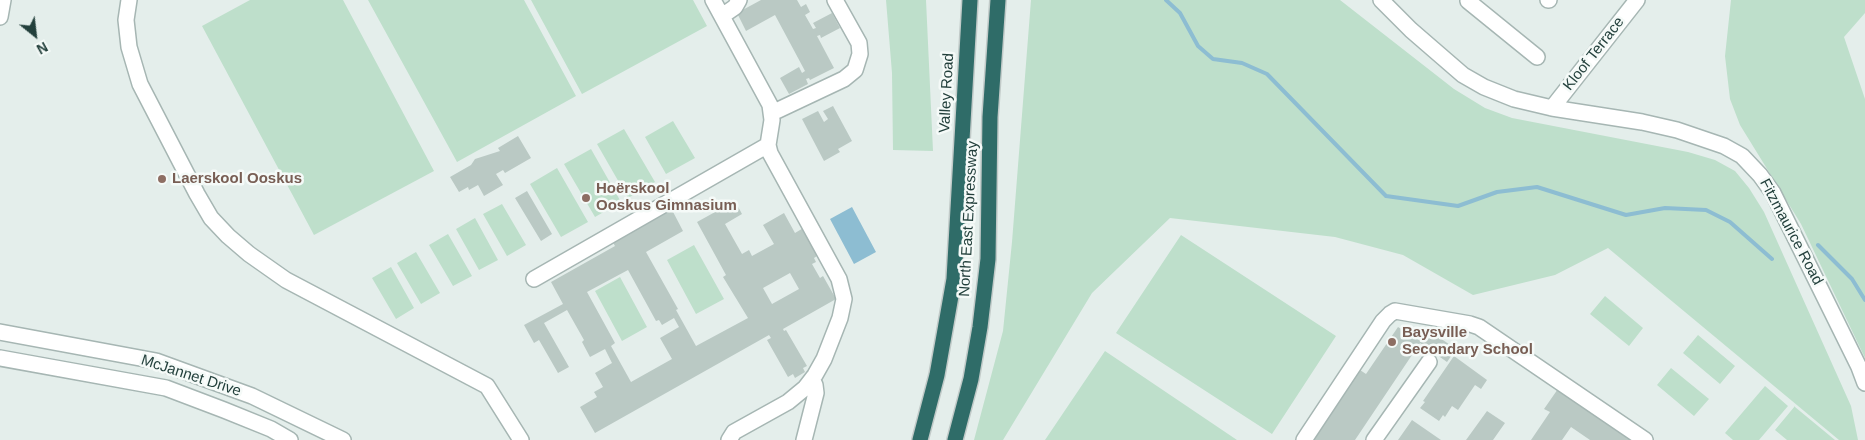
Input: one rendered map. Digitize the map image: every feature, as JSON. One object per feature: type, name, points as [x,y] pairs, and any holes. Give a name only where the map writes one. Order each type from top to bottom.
[{"type":"highway","name":"Valley Road","points":[[959,187],[970,0]]},
{"type":"highway","name":"North East Expressway","points":[[955,440],[971,379],[988,259],[990,117],[998,0]]},
{"type":"highway","name":"North East Expressway","points":[[920,440],[938,375],[950,305],[954,278],[959,187]]},
{"type":"street","points":[[0,16],[3,0]]},
{"type":"street","points":[[129,0],[126,20],[129,47],[140,84],[211,218],[249,254],[286,280],[487,386],[521,440]]},
{"type":"street","points":[[713,0],[770,105],[772,120],[768,145],[839,279],[843,288],[844,300],[840,318],[824,359],[805,388],[788,402],[734,432],[729,440]]},
{"type":"street","points":[[722,16],[735,7],[739,0]]},
{"type":"street","points":[[772,114],[844,79],[855,70],[860,54],[859,43],[835,0]]},
{"type":"street","points":[[1381,0],[1411,30],[1463,75],[1484,87],[1514,99],[1552,108]]},
{"type":"street","points":[[1468,0],[1537,57]]},
{"type":"street","name":"Kloof Terrace","points":[[1552,108],[1637,0]]},
{"type":"street","name":"Fitzmaurice Road","points":[[1552,108],[1642,122],[1677,130],[1724,146],[1742,156],[1760,175],[1773,193],[1859,367],[1865,383]]},
{"type":"street","points":[[534,279],[768,145]]},
{"type":"street","points":[[1304,440],[1383,321],[1395,312],[1470,324],[1479,328],[1645,440]]},
{"type":"street","name":"McJannet Drive","points":[[0,332],[156,362],[252,396],[343,440]]},
{"type":"street","name":"McJannet Drive","points":[[0,358],[166,388],[255,423],[290,440]]},
{"type":"street","points":[[1374,440],[1430,362]]},
{"type":"street","points":[[804,440],[816,393],[812,379]]},
{"type":"green space","points":[[250,0],[343,0],[434,171],[314,235],[202,26]]},
{"type":"green space","points":[[368,0],[524,0],[576,96],[457,162]]},
{"type":"green space","points":[[531,0],[693,0],[707,26],[582,94]]},
{"type":"green space","points":[[886,0],[926,0],[933,151],[893,150],[892,73]]},
{"type":"green space","points":[[1031,0],[1340,0],[1454,89],[1485,108],[1512,118],[1688,152],[1715,160],[1735,171],[1749,188],[1764,212],[1851,406],[1858,440],[1839,440],[1608,248],[1555,275],[1473,295],[1403,255],[1335,237],[1170,218],[1092,293],[1003,440],[974,440],[1003,331]]},
{"type":"green space","points":[[1731,0],[1865,0],[1865,13],[1844,37],[1865,99],[1865,358],[1801,224],[1740,125],[1730,99],[1725,56]]},
{"type":"green space","points":[[673,121],[695,158],[666,174],[645,137]]},
{"type":"green space","points":[[624,129],[655,182],[628,198],[597,144]]},
{"type":"green space","points":[[591,149],[621,202],[595,217],[564,164]]},
{"type":"green space","points":[[557,168],[588,222],[561,237],[530,184]]},
{"type":"green space","points":[[502,204],[526,245],[507,256],[483,214]]},
{"type":"green space","points":[[475,218],[498,260],[479,270],[456,229]]},
{"type":"green space","points":[[448,234],[472,276],[453,286],[429,245]]},
{"type":"green space","points":[[1181,235],[1336,336],[1272,434],[1116,333]]},
{"type":"green space","points":[[694,245],[724,299],[696,314],[667,260]]},
{"type":"green space","points":[[416,252],[440,293],[421,304],[397,263]]},
{"type":"green space","points":[[391,267],[414,308],[396,319],[372,278]]},
{"type":"green space","points":[[620,277],[647,327],[622,341],[595,291]]},
{"type":"green space","points":[[1605,296],[1643,328],[1629,346],[1590,314]]},
{"type":"green space","points":[[1698,335],[1735,366],[1720,384],[1683,353]]},
{"type":"green space","points":[[1105,351],[1237,440],[1045,440]]},
{"type":"green space","points":[[1671,368],[1709,399],[1694,416],[1657,385]]},
{"type":"green space","points":[[1765,386],[1788,406],[1759,440],[1733,440],[1725,433]]},
{"type":"green space","points":[[1795,406],[1835,440],[1787,440],[1775,430]]},
{"type":"water","points":[[852,207],[876,252],[854,264],[830,219]]},
{"type":"building","points":[[761,0],[797,0],[801,7],[806,4],[810,12],[805,15],[813,29],[816,28],[813,23],[832,13],[840,28],[821,38],[820,35],[817,36],[834,68],[810,80],[809,78],[806,79],[808,84],[789,94],[780,78],[799,67],[802,73],[805,71],[775,15],[746,31],[737,13]]},
{"type":"building","points":[[833,106],[852,141],[838,149],[840,152],[824,161],[802,119],[818,111],[824,122],[828,119],[823,111]]},
{"type":"building","points":[[518,136],[531,158],[505,173],[503,170],[496,174],[503,185],[484,196],[478,185],[469,190],[468,187],[459,192],[450,177],[471,165],[475,159],[500,151],[498,148]]},
{"type":"building","points":[[527,191],[552,234],[541,241],[515,198]]},
{"type":"building","points":[[735,201],[742,214],[725,224],[742,254],[749,250],[752,256],[774,244],[763,225],[784,213],[795,233],[805,227],[820,254],[814,258],[816,262],[812,264],[820,278],[823,276],[836,299],[783,329],[784,331],[786,330],[807,366],[803,368],[805,372],[795,378],[793,374],[788,377],[767,340],[771,338],[769,335],[595,433],[580,407],[597,397],[594,392],[603,387],[595,373],[612,363],[605,349],[590,357],[582,342],[584,340],[567,310],[544,323],[569,367],[558,373],[539,340],[534,343],[524,325],[563,304],[551,282],[615,246],[611,239],[671,208],[683,231],[646,252],[696,346],[748,318],[723,277],[726,275],[697,222]],"holes":[[[628,270],[656,321],[659,320],[662,325],[674,318],[679,327],[660,338],[672,359],[631,382],[611,346],[615,343],[587,292]],[[790,273],[799,289],[772,304],[763,288]]]},
{"type":"building","points":[[1398,327],[1419,340],[1427,329],[1456,349],[1447,362],[1420,343],[1355,440],[1313,440],[1360,370],[1366,374]]},
{"type":"building","points":[[1454,356],[1487,380],[1481,389],[1475,385],[1458,410],[1452,406],[1445,417],[1443,415],[1439,421],[1420,408]]},
{"type":"building","points":[[1560,386],[1639,440],[1590,440],[1571,427],[1562,440],[1531,440],[1550,412],[1544,409]]},
{"type":"building","points":[[1487,411],[1505,423],[1493,440],[1466,440]]},
{"type":"building","points":[[1412,420],[1441,440],[1398,440]]},
{"type":"waterway","points":[[1166,0],[1180,13],[1198,46],[1213,59],[1242,63],[1267,74],[1386,196],[1458,206],[1497,192],[1537,187],[1626,215],[1665,208],[1706,210],[1730,222],[1772,259]]},
{"type":"waterway","points":[[1818,245],[1852,279],[1865,300]]},
{"type":"place","name":"Laerskool Ooskus","points":[[162,179]]},
{"type":"place","name":"Hoërskool Ooskus Gimnasium","points":[[586,198]]},
{"type":"place","name":"Baysville Secondary School","points":[[1392,342]]}]
